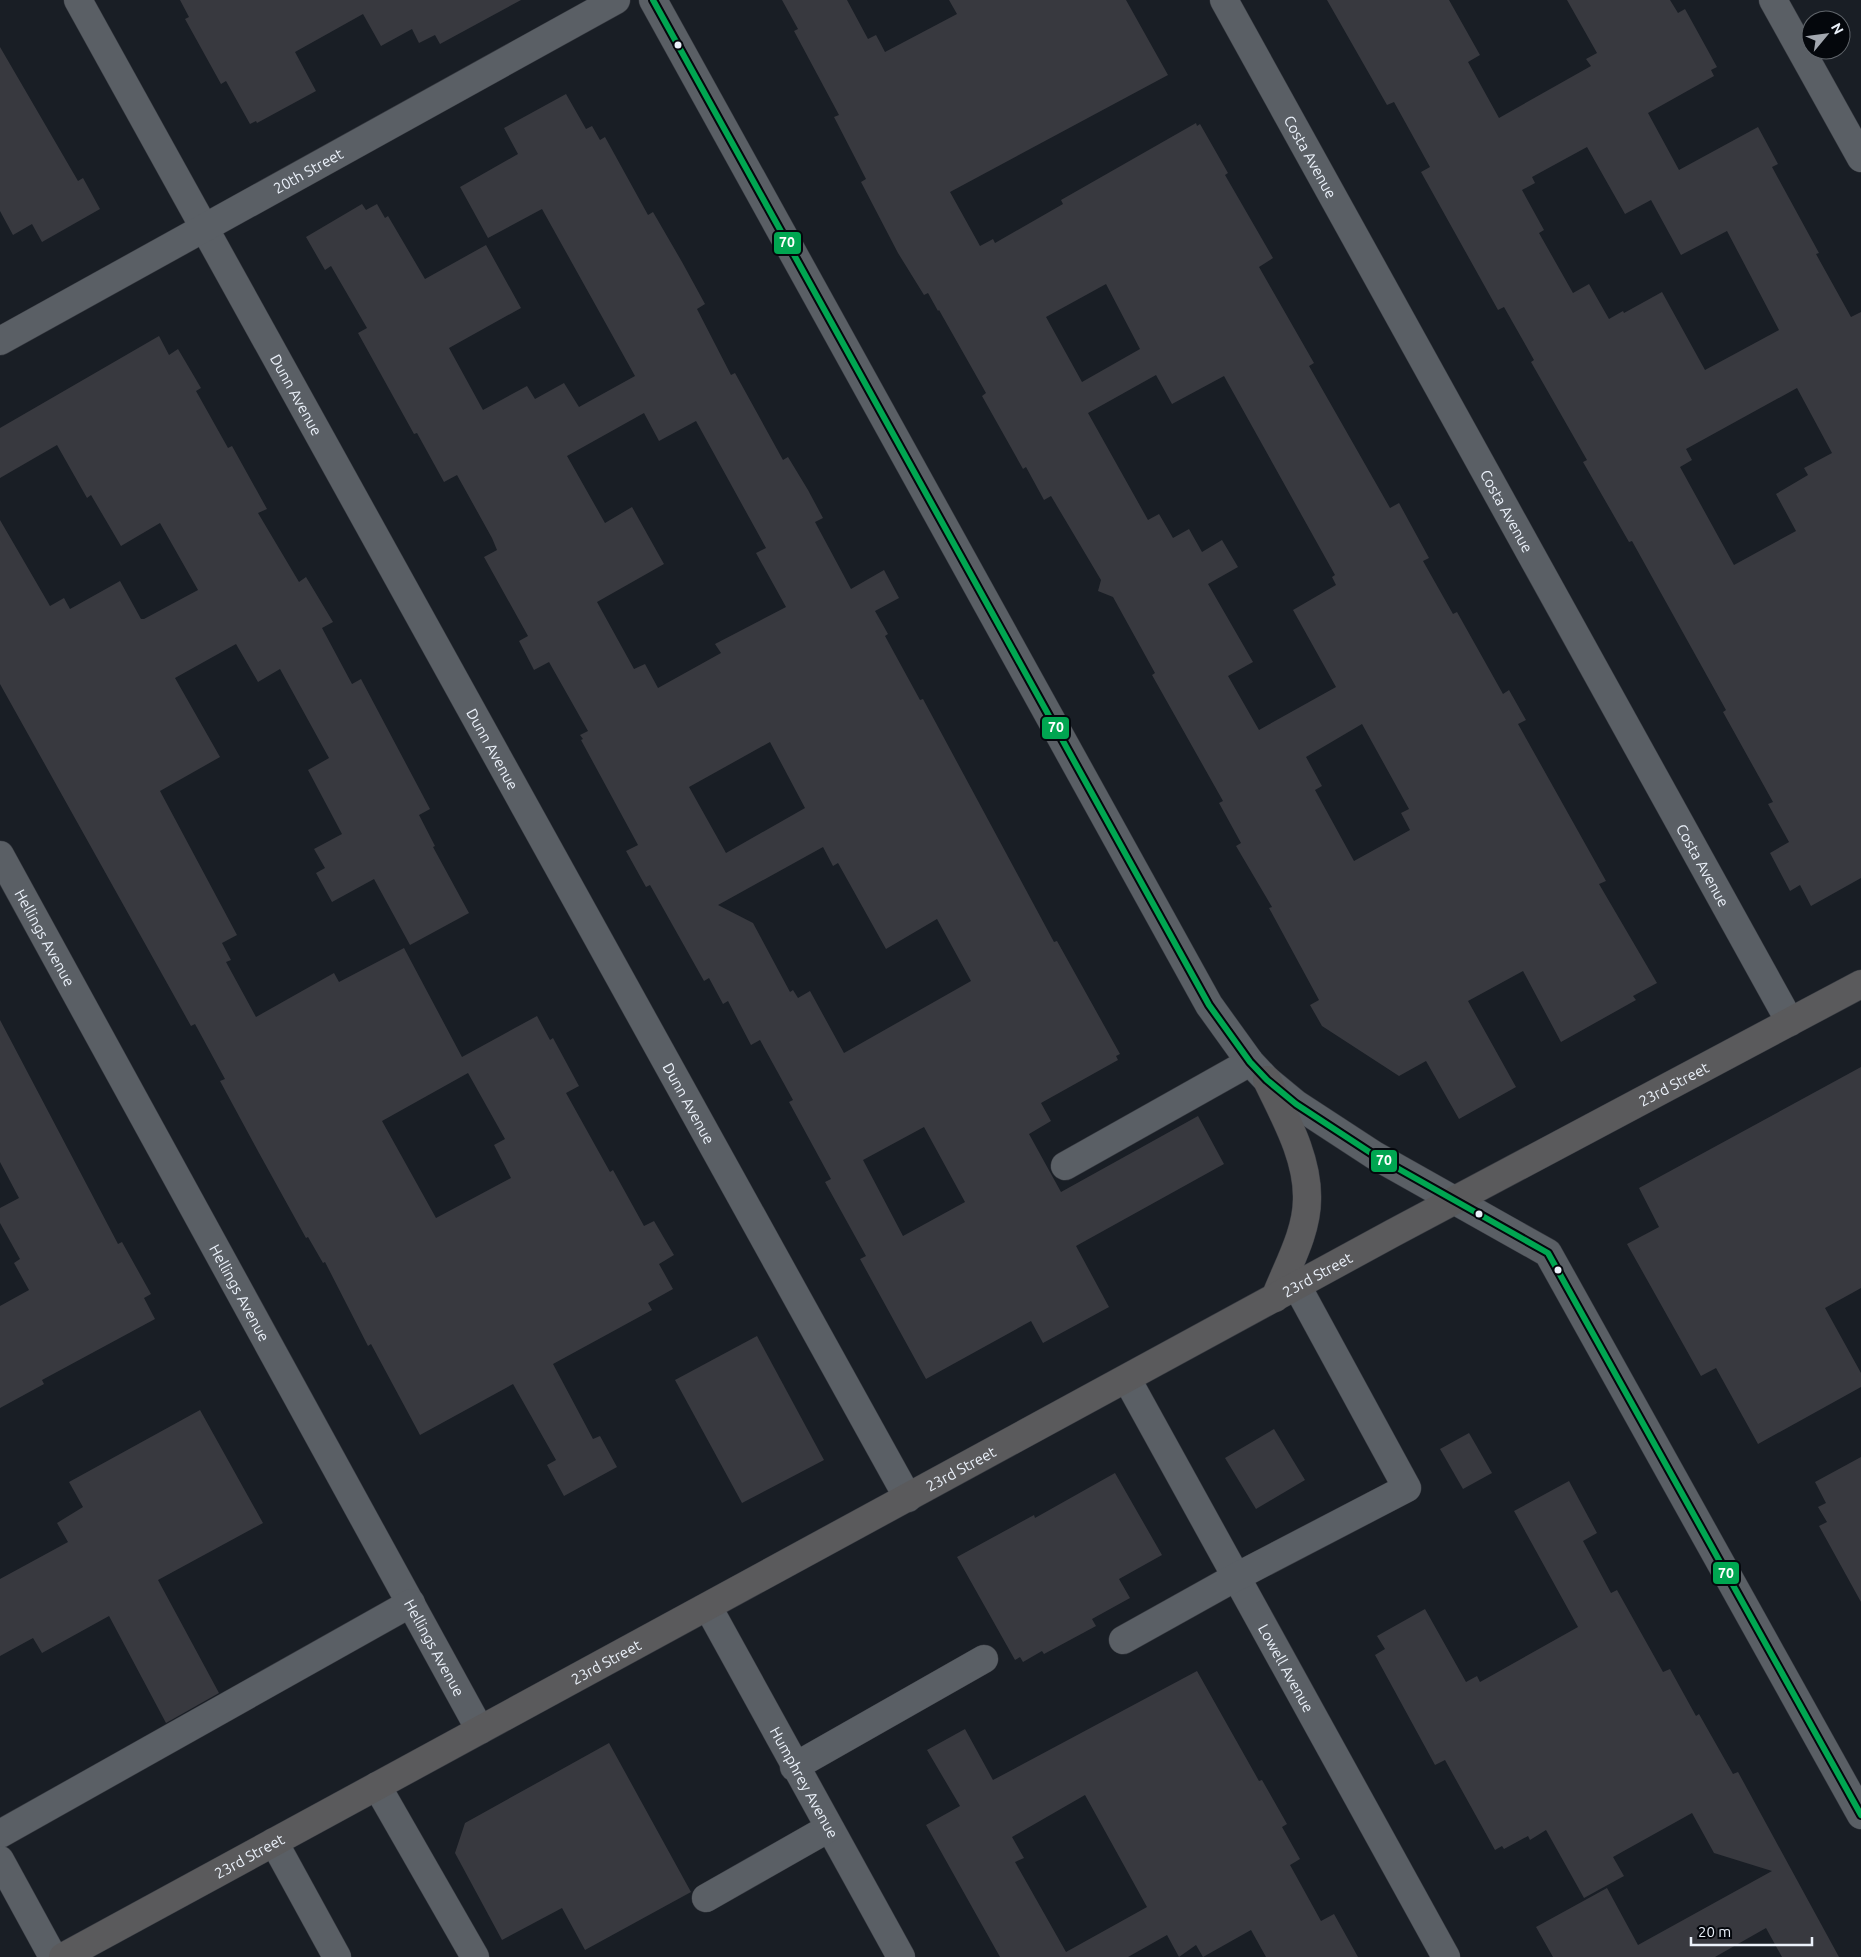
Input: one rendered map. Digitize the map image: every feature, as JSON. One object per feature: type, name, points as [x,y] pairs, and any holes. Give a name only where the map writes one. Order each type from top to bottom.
[{"type":"main road","name":"23rd Street","points":[[63,1957],[1286,1292],[1861,984]]},
{"type":"main road","points":[[1258,1071],[1294,1138],[1303,1169],[1308,1199],[1286,1292]]},
{"type":"street","name":"Dunn Avenue","points":[[78,0],[908,1498]]},
{"type":"street","name":"20th Street","points":[[0,341],[616,0]]},
{"type":"street","points":[[653,0],[1209,1005],[1258,1071],[1296,1104],[1374,1155],[1548,1253],[1861,1815]]},
{"type":"street","name":"Costa Avenue","points":[[1224,0],[1790,1022]]},
{"type":"street","points":[[1773,0],[1861,158]]},
{"type":"street","name":"Hellings Avenue","points":[[0,855],[480,1730]]},
{"type":"street","points":[[1065,1166],[1258,1071]]},
{"type":"street","points":[[1123,1640],[1236,1577],[1407,1488],[1286,1292]]},
{"type":"street","name":"Lowell Avenue","points":[[1126,1379],[1446,1957]]},
{"type":"street","points":[[0,1834],[411,1603]]},
{"type":"street","name":"Humphrey Avenue","points":[[708,1606],[794,1767],[901,1957]]},
{"type":"street","points":[[794,1767],[984,1659]]},
{"type":"street","points":[[377,1786],[475,1957]]},
{"type":"street","points":[[706,1898],[829,1828]]},
{"type":"street","points":[[274,1842],[337,1957]]},
{"type":"street","points":[[0,1860],[52,1957]]},
{"type":"building","points":[[180,0],[521,0],[440,44],[435,35],[419,43],[412,29],[381,46],[363,14],[295,52],[316,91],[257,123],[256,121],[250,124],[226,81],[221,84],[185,19],[189,17]]},
{"type":"building","points":[[782,0],[847,0],[868,39],[876,35],[885,52],[957,14],[949,0],[1126,0],[1168,75],[950,192],[980,246],[993,239],[995,243],[1063,204],[1061,200],[1196,123],[1197,126],[1200,124],[1228,173],[1225,175],[1273,258],[1259,267],[1314,363],[1309,366],[1390,508],[1399,503],[1429,558],[1423,561],[1453,614],[1457,612],[1503,694],[1509,690],[1526,720],[1518,724],[1606,881],[1599,884],[1657,983],[1633,996],[1636,1000],[1561,1042],[1523,971],[1468,1001],[1516,1087],[1459,1119],[1426,1061],[1399,1076],[1322,1026],[1310,1005],[1319,1000],[1269,908],[1272,907],[1236,846],[1241,843],[1219,803],[1223,801],[1152,675],[1155,673],[1113,597],[1098,591],[1101,580],[1051,496],[1044,500],[1026,467],[1023,469],[982,396],[986,393],[939,310],[928,293],[924,295],[898,253],[861,182],[866,179],[834,117],[839,115],[794,31],[798,29]],"holes":[[[1106,284],[1140,349],[1082,382],[1046,317]],[[1156,375],[1172,404],[1224,376],[1335,575],[1332,577],[1336,585],[1293,610],[1336,687],[1259,730],[1228,676],[1253,662],[1208,584],[1238,567],[1222,540],[1202,552],[1189,529],[1173,538],[1159,514],[1148,520],[1088,413]],[[1362,724],[1409,809],[1401,813],[1410,830],[1354,861],[1315,790],[1322,786],[1306,757]]]},
{"type":"building","points":[[1327,0],[1449,0],[1480,55],[1468,62],[1499,118],[1591,66],[1586,59],[1597,53],[1567,0],[1670,0],[1678,13],[1685,9],[1717,67],[1711,70],[1714,76],[1648,113],[1679,170],[1758,127],[1778,164],[1772,167],[1819,253],[1816,254],[1851,317],[1861,312],[1861,878],[1811,906],[1800,885],[1790,891],[1770,853],[1789,842],[1768,804],[1773,802],[1723,712],[1726,710],[1632,541],[1629,542],[1583,462],[1587,460],[1531,362],[1534,360],[1504,307],[1498,310],[1421,172],[1430,167],[1394,102],[1387,105]],"holes":[[[1587,147],[1625,214],[1651,200],[1681,255],[1727,231],[1779,330],[1705,370],[1662,292],[1609,319],[1589,284],[1573,293],[1539,233],[1544,230],[1522,190],[1535,183],[1532,177]],[[1797,388],[1832,453],[1804,468],[1808,475],[1776,494],[1796,531],[1734,565],[1680,467],[1692,460],[1686,449]]]},
{"type":"building","points":[[0,47],[78,181],[83,178],[100,209],[42,242],[32,224],[13,235],[0,211]]},
{"type":"building","points":[[566,94],[586,129],[592,126],[600,140],[605,137],[648,215],[653,212],[705,304],[697,309],[731,375],[735,373],[783,460],[788,457],[808,490],[823,518],[815,522],[851,589],[884,570],[899,598],[875,611],[888,634],[885,636],[920,700],[923,699],[1054,942],[1057,941],[1120,1054],[1116,1056],[1118,1060],[1041,1103],[1051,1121],[1029,1134],[1061,1192],[1198,1116],[1224,1164],[1076,1246],[1109,1307],[1043,1343],[1031,1321],[926,1379],[860,1259],[866,1256],[825,1182],[831,1179],[789,1102],[793,1100],[760,1040],[751,1045],[728,1001],[723,1004],[709,978],[704,981],[650,885],[646,887],[626,851],[638,845],[581,740],[583,739],[580,735],[588,731],[549,662],[534,670],[519,641],[528,636],[484,557],[497,550],[492,538],[457,475],[444,482],[417,433],[414,434],[358,333],[367,328],[331,266],[325,270],[306,237],[362,204],[366,210],[377,204],[385,218],[388,216],[425,279],[486,245],[521,308],[449,348],[483,410],[527,386],[535,399],[564,383],[579,407],[635,376],[542,209],[488,238],[460,187],[518,154],[504,128]],"holes":[[[644,413],[659,441],[696,421],[766,548],[756,553],[786,607],[715,644],[721,653],[658,688],[645,664],[634,669],[597,602],[664,564],[632,507],[605,523],[567,456]],[[770,742],[805,808],[726,853],[689,787]],[[823,847],[833,866],[838,863],[886,949],[937,919],[971,981],[844,1053],[810,991],[798,998],[793,990],[790,992],[753,923],[718,905]],[[924,1127],[965,1202],[903,1236],[863,1160]]]},
{"type":"building","points":[[159,336],[169,355],[178,349],[201,388],[196,391],[228,448],[232,446],[267,509],[258,513],[299,582],[306,577],[333,622],[322,628],[352,684],[361,679],[430,809],[419,815],[435,846],[433,847],[469,913],[410,945],[374,879],[332,902],[316,873],[325,868],[314,849],[342,834],[308,770],[329,758],[280,669],[258,682],[236,644],[175,678],[220,757],[160,791],[237,935],[222,943],[231,960],[226,962],[256,1017],[334,973],[339,982],[404,948],[462,1057],[537,1016],[550,1040],[553,1038],[579,1086],[566,1093],[610,1172],[613,1170],[644,1226],[654,1221],[674,1255],[659,1264],[673,1289],[648,1303],[652,1310],[553,1364],[593,1439],[600,1436],[617,1467],[564,1496],[547,1465],[556,1460],[513,1384],[420,1435],[371,1344],[368,1346],[325,1262],[323,1263],[308,1237],[306,1238],[259,1153],[220,1081],[225,1079],[195,1024],[191,1026],[0,684],[0,520],[50,606],[64,598],[70,609],[120,581],[141,619],[144,619],[198,590],[160,523],[121,546],[91,495],[87,498],[57,445],[0,478],[0,428]],"holes":[[[468,1073],[505,1139],[494,1145],[511,1178],[436,1218],[382,1121]]]},
{"type":"building","points":[[0,1020],[118,1244],[122,1242],[151,1294],[144,1298],[155,1319],[42,1380],[44,1384],[0,1408],[0,1306],[29,1290],[14,1263],[20,1259],[0,1223],[0,1208],[19,1198],[0,1162]]},
{"type":"building","points":[[1861,1067],[1861,1288],[1825,1308],[1861,1373],[1861,1387],[1758,1444],[1716,1368],[1701,1376],[1627,1244],[1659,1227],[1639,1188]]},
{"type":"building","points":[[757,1336],[824,1460],[742,1503],[675,1380]]},
{"type":"building","points":[[200,1410],[263,1523],[158,1580],[219,1693],[166,1723],[109,1616],[42,1653],[33,1638],[0,1656],[0,1579],[68,1542],[57,1523],[83,1507],[69,1482]]},
{"type":"building","points":[[1274,1429],[1305,1480],[1256,1509],[1225,1458]]},
{"type":"building","points":[[1469,1433],[1492,1473],[1463,1489],[1440,1449]]},
{"type":"building","points":[[1861,1457],[1861,1602],[1819,1526],[1827,1522],[1818,1507],[1826,1503],[1815,1482]]},
{"type":"building","points":[[1115,1473],[1162,1555],[1119,1579],[1130,1598],[1092,1619],[1096,1626],[1044,1654],[1042,1651],[1023,1662],[1020,1657],[1015,1660],[957,1557],[1034,1515],[1035,1518]]},
{"type":"building","points":[[1569,1481],[1597,1533],[1583,1541],[1611,1593],[1617,1590],[1663,1672],[1670,1669],[1696,1716],[1699,1714],[1733,1774],[1738,1772],[1839,1957],[1782,1957],[1766,1928],[1715,1957],[1553,1957],[1536,1927],[1607,1888],[1638,1945],[1772,1871],[1714,1853],[1692,1813],[1613,1857],[1624,1876],[1584,1898],[1546,1830],[1530,1840],[1528,1836],[1504,1849],[1502,1846],[1495,1850],[1445,1760],[1435,1765],[1375,1655],[1385,1649],[1377,1636],[1425,1609],[1466,1682],[1477,1676],[1480,1682],[1578,1627],[1514,1511]]},
{"type":"building","points":[[1197,1671],[1259,1781],[1262,1780],[1287,1824],[1282,1827],[1300,1859],[1290,1865],[1321,1921],[1334,1914],[1358,1957],[1266,1957],[1251,1930],[1203,1957],[1196,1945],[1179,1957],[1167,1935],[1128,1957],[1000,1957],[926,1825],[960,1806],[927,1750],[965,1729],[993,1780]],"holes":[[[1085,1795],[1147,1907],[1066,1952],[1015,1862],[1024,1858],[1012,1837]]]},
{"type":"building","points":[[609,1743],[691,1892],[585,1950],[562,1908],[502,1940],[455,1853],[465,1823]]},
{"type":"transit line","name":"70","points":[[653,0],[1209,1005],[1250,1062],[1267,1080],[1296,1104],[1374,1155],[1548,1253],[1861,1815]]}]
